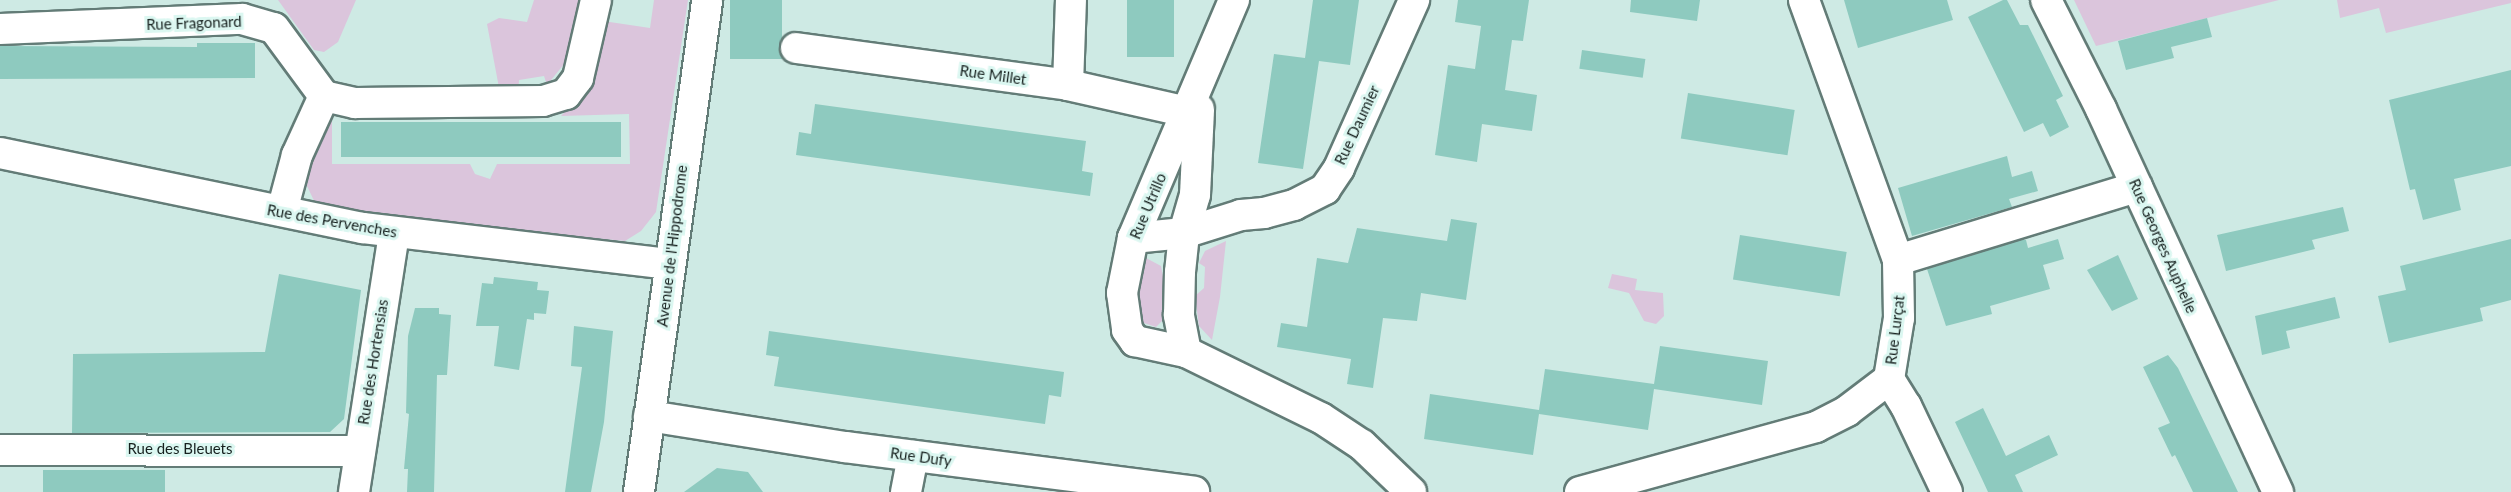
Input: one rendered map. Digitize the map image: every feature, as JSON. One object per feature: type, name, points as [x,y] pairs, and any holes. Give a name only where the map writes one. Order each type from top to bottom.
[{"type":"street","points":[[282,211],[297,154],[324,96],[355,104],[484,103],[543,101],[566,94],[578,78],[586,56],[596,0]]},
{"type":"street","name":"Avenue de l'Hippodrome","points":[[639,492],[668,264],[707,0]]},
{"type":"street","points":[[1068,86],[1071,0]]},
{"type":"street","name":"Rue Utrillo","points":[[1204,76],[1195,195],[1184,233],[1179,315],[1186,352],[1135,341],[1122,314],[1133,238],[1204,76],[1234,0]]},
{"type":"street","name":"Rue Daumier","points":[[1133,238],[1184,233],[1241,215],[1264,213],[1294,205],[1325,189],[1339,168],[1414,0]]},
{"type":"street","name":"Rue Lurçat","points":[[1580,492],[1668,471],[1816,427],[1847,411],[1889,379],[1899,318],[1898,260],[1804,0]]},
{"type":"street","name":"Rue Georges Auphelle","points":[[2046,0],[2138,187],[2188,305],[2278,492]]},
{"type":"street","name":"Rue Fragonard","points":[[0,29],[242,19],[274,28],[324,96]]},
{"type":"street","name":"Rue Millet","points":[[796,48],[1068,86],[1188,112]]},
{"type":"street","name":"Rue des Pervenches","points":[[0,153],[394,233],[668,264]]},
{"type":"street","points":[[1898,260],[2138,187]]},
{"type":"street","name":"Rue des Hortensias","points":[[354,492],[394,233]]},
{"type":"street","points":[[1186,352],[1239,375],[1321,418],[1362,445],[1411,492]]},
{"type":"street","points":[[1889,379],[1906,406],[1947,492]]},
{"type":"street","name":"Rue Dufy","points":[[649,416],[913,456],[1194,492]]},
{"type":"street","name":"Rue des Bleuets","points":[[0,450],[360,451]]},
{"type":"street","points":[[906,492],[913,456]]},
{"type":"shaded area","points":[[278,0],[356,0],[338,42],[324,52],[314,50]]},
{"type":"shaded area","points":[[534,0],[582,0],[569,58],[547,85],[544,76],[519,80],[518,94],[500,93],[487,24],[499,18],[527,22]]},
{"type":"shaded area","points":[[654,0],[688,0],[656,212],[641,231],[625,241],[447,224],[317,207],[307,186],[310,150],[320,125],[332,116],[332,164],[470,164],[475,174],[490,179],[497,164],[630,164],[629,114],[561,116],[570,106],[603,21],[650,28]]},
{"type":"shaded area","points":[[2074,0],[2279,0],[2096,46]]},
{"type":"shaded area","points":[[2337,0],[2511,0],[2511,3],[2386,33],[2379,8],[2340,18]]},
{"type":"shaded area","points":[[1226,241],[1220,297],[1212,340],[1199,326],[1195,296],[1204,288],[1205,267],[1199,263],[1205,251]]},
{"type":"shaded area","points":[[1146,258],[1161,266],[1164,282],[1162,321],[1156,327],[1141,322],[1134,302],[1135,269]]},
{"type":"shaded area","points":[[1612,274],[1637,279],[1635,290],[1663,293],[1664,316],[1656,324],[1644,321],[1629,293],[1608,288]]},
{"type":"building","points":[[730,0],[782,0],[782,59],[730,59]]},
{"type":"building","points":[[1127,0],[1174,0],[1174,57],[1127,57]]},
{"type":"building","points":[[1313,0],[1359,0],[1350,65],[1319,61],[1303,169],[1258,163],[1274,54],[1305,58]]},
{"type":"building","points":[[1458,0],[1529,0],[1523,41],[1512,40],[1505,90],[1537,95],[1532,131],[1482,124],[1477,162],[1435,155],[1448,65],[1475,69],[1481,26],[1455,22]]},
{"type":"building","points":[[1631,0],[1700,0],[1697,21],[1630,12]]},
{"type":"building","points":[[1844,0],[1947,0],[1953,20],[1858,48]]},
{"type":"building","points":[[2007,0],[2020,25],[2028,25],[2063,96],[2056,100],[2069,127],[2050,137],[2043,123],[2024,132],[1968,17]]},
{"type":"building","points":[[2207,18],[2212,37],[2171,47],[2174,58],[2126,70],[2118,41]]},
{"type":"building","points":[[197,43],[255,43],[255,78],[0,79],[0,46],[197,47]]},
{"type":"building","points":[[1582,50],[1645,59],[1643,78],[1579,69]]},
{"type":"building","points":[[2511,70],[2511,166],[2454,179],[2461,210],[2423,220],[2415,189],[2410,190],[2389,100]]},
{"type":"building","points":[[1688,93],[1795,110],[1787,155],[1681,138]]},
{"type":"building","points":[[815,104],[1086,141],[1082,171],[1093,173],[1090,196],[796,155],[799,132],[811,134]]},
{"type":"building","points":[[341,122],[621,122],[621,157],[341,157]]},
{"type":"building","points":[[2007,156],[2012,177],[2032,171],[2038,191],[2009,199],[2012,207],[1912,236],[1898,188]]},
{"type":"building","points":[[2343,207],[2349,231],[2312,240],[2315,249],[2226,271],[2217,235]]},
{"type":"building","points":[[1451,219],[1477,223],[1466,300],[1421,293],[1417,321],[1383,318],[1373,388],[1347,384],[1351,359],[1277,347],[1281,323],[1307,327],[1317,258],[1348,263],[1357,228],[1447,241]]},
{"type":"building","points":[[1740,235],[1847,252],[1840,296],[1733,279]]},
{"type":"building","points":[[2058,239],[2064,259],[2043,265],[2050,289],[1990,306],[1992,314],[1946,326],[1927,269],[2021,240],[2026,240],[2028,248]]},
{"type":"building","points":[[2511,239],[2511,300],[2480,308],[2483,321],[2389,343],[2378,296],[2406,290],[2400,266]]},
{"type":"building","points":[[2118,255],[2138,299],[2112,311],[2087,270]]},
{"type":"building","points":[[279,274],[361,290],[344,419],[330,432],[72,433],[73,354],[265,352]]},
{"type":"building","points":[[494,277],[538,282],[537,290],[549,291],[546,314],[534,313],[534,320],[527,319],[519,370],[494,366],[499,326],[476,326],[482,283],[493,284]]},
{"type":"building","points":[[2335,297],[2340,318],[2286,331],[2290,348],[2262,355],[2255,316]]},
{"type":"building","points":[[415,308],[439,308],[439,314],[451,315],[447,375],[437,375],[434,492],[407,492],[408,469],[404,469],[409,414],[406,413],[408,336]]},
{"type":"building","points":[[574,326],[613,331],[604,422],[591,492],[565,492],[582,367],[571,366]]},
{"type":"building","points":[[769,331],[1064,372],[1061,397],[1049,395],[1045,424],[774,386],[779,357],[766,355]]},
{"type":"building","points":[[1660,346],[1768,361],[1762,405],[1654,389],[1648,430],[1539,414],[1533,455],[1424,439],[1430,394],[1539,410],[1545,369],[1654,384]]},
{"type":"building","points":[[2168,355],[2178,368],[2238,492],[2193,492],[2175,455],[2172,457],[2158,428],[2170,423],[2143,367]]},
{"type":"building","points":[[1983,408],[2006,456],[2049,435],[2058,455],[2015,475],[2023,492],[1988,492],[1955,422]]},
{"type":"building","points":[[717,468],[748,472],[763,492],[684,492]]},
{"type":"building","points":[[43,470],[165,470],[165,492],[43,492]]}]
